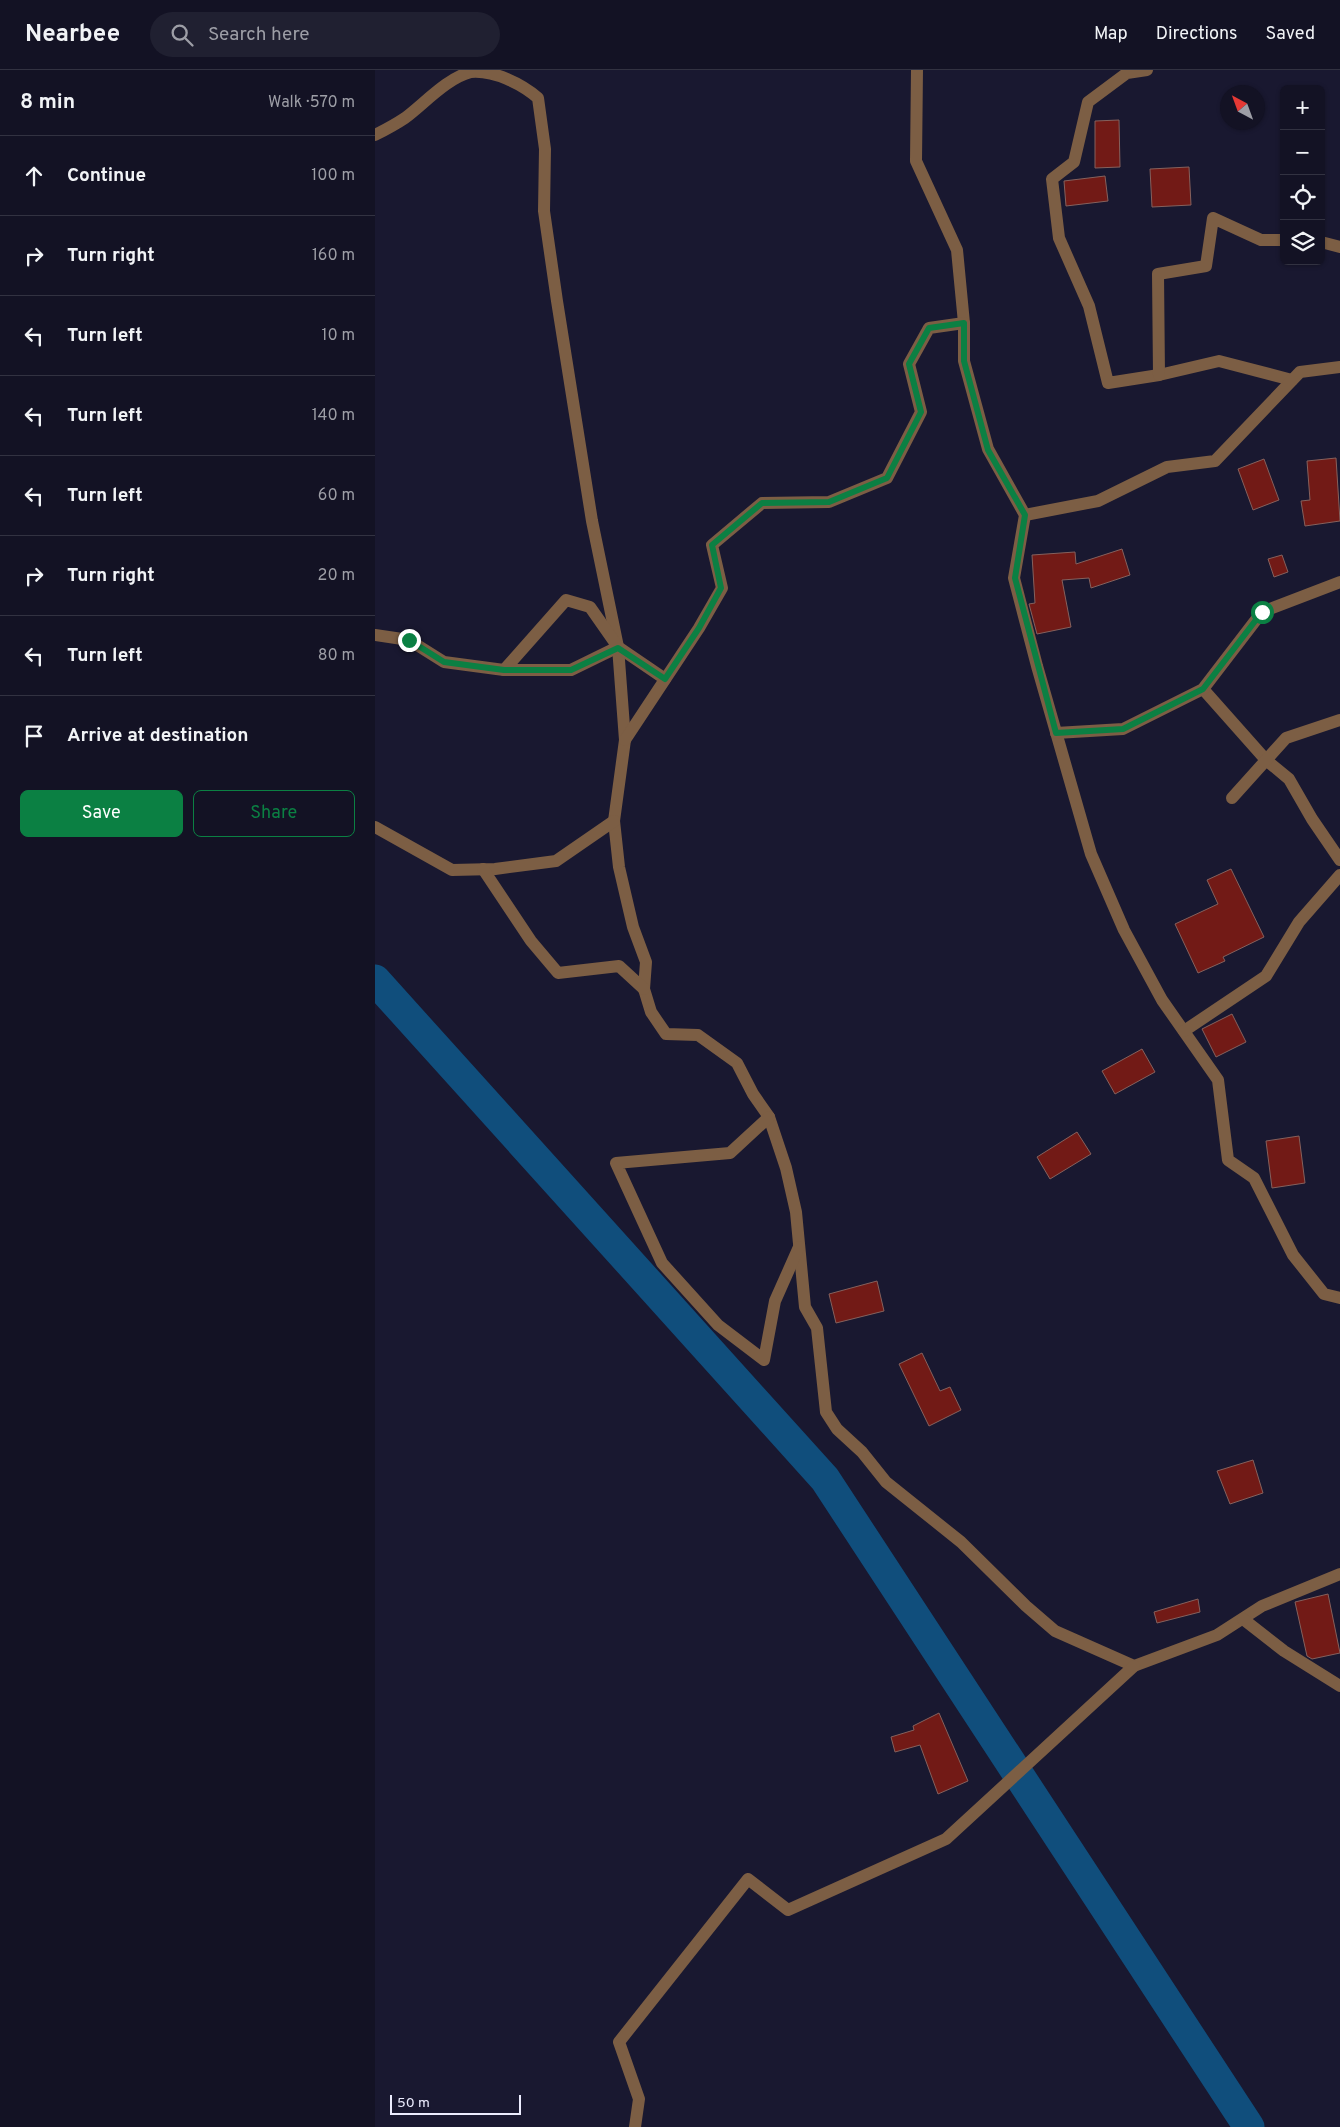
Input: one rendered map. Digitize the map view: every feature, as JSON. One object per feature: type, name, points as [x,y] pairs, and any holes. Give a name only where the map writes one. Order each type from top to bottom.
[{"type":"street","points":[[917,70],[915,161],[957,250],[964,323],[964,361],[988,450],[1025,515],[1015,578],[1056,733],[1091,854],[1123,930],[1162,1000],[1218,1080],[1229,1160],[1254,1178],[1293,1255],[1324,1294],[1340,1298]]},
{"type":"street","points":[[1147,70],[1127,73],[1088,102],[1073,162],[1052,179],[1059,238],[1089,306],[1107,382],[1159,375],[1219,361],[1292,380]]},
{"type":"street","points":[[375,135],[404,118],[456,79],[472,72],[507,74],[538,98],[545,149],[544,210],[557,300],[592,521],[618,648],[625,740],[614,821],[619,867],[633,927],[646,962],[644,989],[651,1012],[666,1034],[698,1036],[737,1063],[753,1094],[769,1117],[786,1168],[796,1212],[805,1307],[817,1328],[826,1412],[837,1429],[862,1452],[885,1482],[961,1542],[1026,1606],[1055,1630],[1133,1666]]},
{"type":"street","points":[[1159,375],[1158,274],[1206,266],[1213,218],[1261,240],[1280,240]]},
{"type":"street","points":[[1325,243],[1340,247]]},
{"type":"street","points":[[625,740],[699,628],[721,588],[712,545],[762,503],[829,502],[887,478],[921,412],[909,364],[929,328],[964,323]]},
{"type":"street","points":[[1025,515],[1098,502],[1167,467],[1215,461],[1299,372],[1340,367]]},
{"type":"street","points":[[1056,733],[1123,729],[1203,689],[1262,612],[1340,582]]},
{"type":"street","points":[[504,670],[566,600],[590,607],[618,648],[665,679]]},
{"type":"street","points":[[375,635],[409,640],[444,662],[504,670],[571,670],[618,648]]},
{"type":"street","points":[[1203,689],[1266,760],[1289,779],[1312,819],[1340,860]]},
{"type":"street","points":[[1232,798],[1286,738],[1340,720]]},
{"type":"street","points":[[375,828],[452,870],[483,869],[556,861],[614,821]]},
{"type":"street","points":[[483,869],[531,941],[558,973],[619,966],[644,989]]},
{"type":"street","points":[[1184,1032],[1266,976],[1299,922],[1340,875]]},
{"type":"street","points":[[769,1117],[730,1153],[616,1163],[662,1263],[718,1326],[764,1360],[775,1301],[799,1246]]},
{"type":"street","points":[[635,2127],[639,2099],[619,2042],[748,1879],[788,1910],[946,1838],[1133,1666],[1217,1635],[1262,1606],[1340,1574]]},
{"type":"street","points":[[1243,1618],[1284,1651],[1340,1686]]},
{"type":"building","points":[[1119,120],[1120,167],[1095,168],[1095,121]]},
{"type":"building","points":[[1189,167],[1191,205],[1152,207],[1150,169]]},
{"type":"building","points":[[1105,176],[1108,201],[1066,206],[1064,181]]},
{"type":"building","points":[[1336,458],[1340,521],[1305,526],[1301,501],[1310,500],[1307,461]]},
{"type":"building","points":[[1264,459],[1279,500],[1253,510],[1238,469]]},
{"type":"building","points":[[1122,549],[1130,575],[1091,588],[1089,578],[1062,580],[1071,627],[1037,634],[1029,604],[1035,603],[1032,555],[1075,552],[1076,564]]},
{"type":"building","points":[[1282,555],[1288,572],[1274,577],[1268,559]]},
{"type":"building","points":[[1231,869],[1264,937],[1223,957],[1225,961],[1198,973],[1175,924],[1218,904],[1207,880]]},
{"type":"building","points":[[1232,1014],[1246,1042],[1216,1057],[1202,1029]]},
{"type":"building","points":[[1142,1049],[1155,1072],[1115,1094],[1102,1071]]},
{"type":"building","points":[[1077,1132],[1091,1154],[1050,1179],[1037,1157]]},
{"type":"building","points":[[1299,1136],[1305,1183],[1272,1188],[1266,1141]]},
{"type":"building","points":[[877,1281],[884,1311],[836,1323],[829,1294]]},
{"type":"building","points":[[922,1353],[940,1391],[950,1387],[961,1410],[929,1426],[899,1364]]},
{"type":"building","points":[[1253,1460],[1263,1493],[1230,1504],[1217,1471]]},
{"type":"building","points":[[1328,1594],[1340,1653],[1312,1659],[1307,1656],[1295,1602]]},
{"type":"building","points":[[1198,1599],[1200,1612],[1157,1623],[1154,1612]]},
{"type":"building","points":[[939,1713],[968,1781],[938,1794],[920,1745],[895,1752],[891,1737],[914,1730],[913,1726]]},
{"type":"waterway","points":[[375,980],[825,1479],[1249,2127]]},
{"type":"route","points":[[409,640],[444,662],[504,670],[571,670],[618,648],[665,679],[699,628],[721,588],[712,545],[762,503],[829,502],[887,478],[921,412],[909,364],[929,328],[964,323],[964,361],[988,450],[1025,515],[1015,578],[1056,733],[1123,729],[1203,689],[1262,612]]}]
